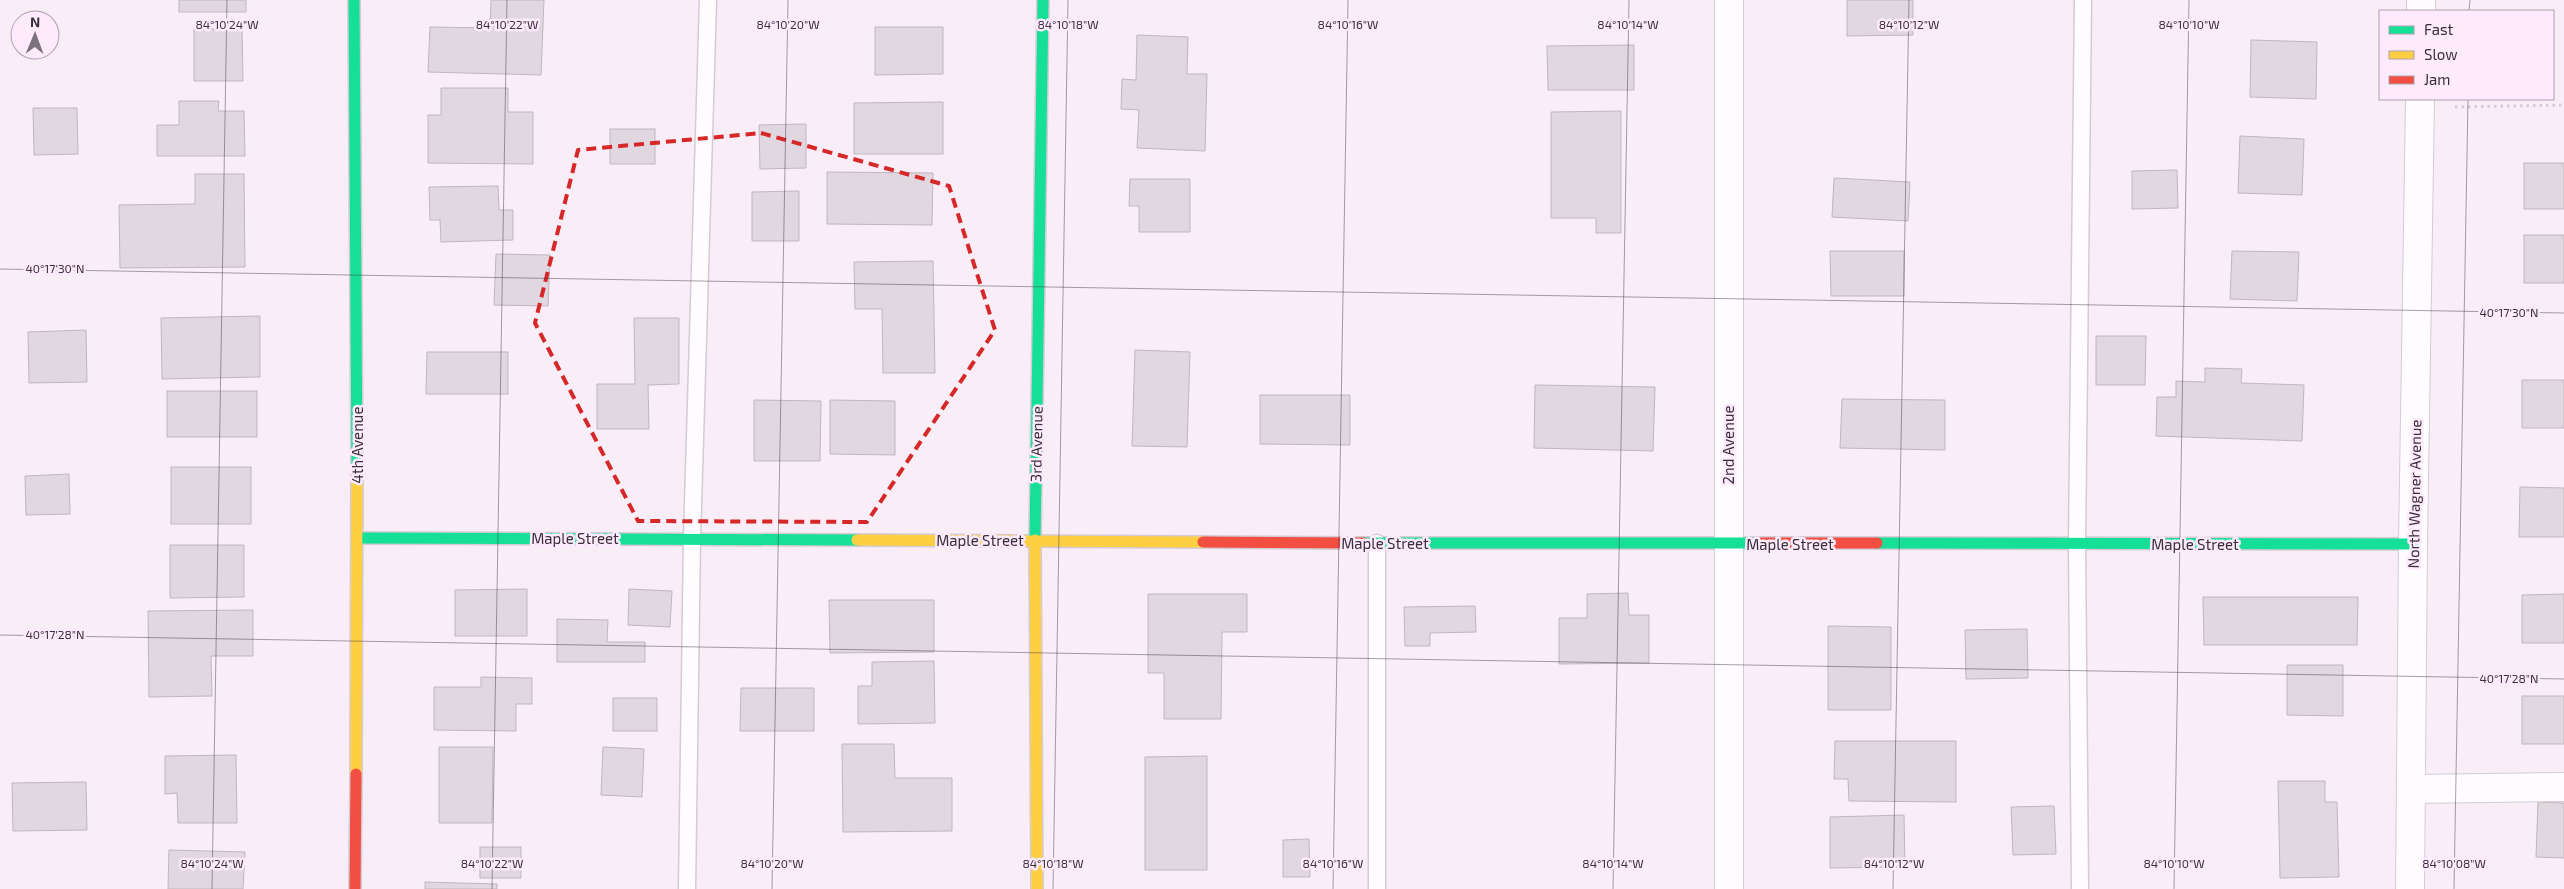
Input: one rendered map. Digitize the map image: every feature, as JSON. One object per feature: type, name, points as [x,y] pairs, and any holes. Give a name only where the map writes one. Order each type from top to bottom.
[{"type":"street","name":"4th Avenue","points":[[354,0],[357,538],[355,889]]},
{"type":"street","name":"3rd Avenue","points":[[1037,889],[1035,540],[1043,0]]},
{"type":"street","name":"2nd Avenue","points":[[1729,889],[1730,0]]},
{"type":"street","name":"North Wagner Avenue","points":[[2410,889],[2420,103]]},
{"type":"street","name":"Maple Street","points":[[357,538],[1377,543],[2413,544]]},
{"type":"street","points":[[2411,789],[2564,787]]},
{"type":"lane","points":[[687,889],[692,539],[708,0]]},
{"type":"lane","points":[[2080,889],[2077,544],[2083,0]]},
{"type":"lane","points":[[1377,543],[1377,889]]},
{"type":"path","points":[[2420,103],[2564,105]]},
{"type":"highlighted area","points":[[761,133],[949,186],[995,330],[867,522],[638,521],[535,323],[578,150]]},
{"type":"building","points":[[179,0],[246,0],[246,12],[179,12]]},
{"type":"building","points":[[491,0],[544,0],[541,75],[428,72],[430,27],[490,28]]},
{"type":"building","points":[[1847,0],[1913,0],[1913,35],[1847,36]]},
{"type":"building","points":[[875,27],[943,27],[943,74],[875,75]]},
{"type":"building","points":[[194,29],[242,29],[243,81],[194,81]]},
{"type":"building","points":[[1137,35],[1188,37],[1187,74],[1207,74],[1205,151],[1137,148],[1139,110],[1121,109],[1122,79],[1136,80]]},
{"type":"building","points":[[2251,40],[2317,42],[2316,99],[2250,97]]},
{"type":"building","points":[[1634,45],[1634,90],[1548,90],[1547,46]]},
{"type":"building","points":[[441,88],[508,88],[508,112],[533,112],[533,164],[428,163],[428,115],[441,115]]},
{"type":"building","points":[[179,101],[219,101],[218,111],[244,111],[245,156],[157,156],[157,125],[179,125]]},
{"type":"building","points":[[943,102],[943,154],[854,154],[854,103]]},
{"type":"building","points":[[33,108],[77,108],[78,154],[34,155]]},
{"type":"building","points":[[1621,111],[1621,233],[1596,233],[1596,218],[1551,218],[1551,112]]},
{"type":"building","points":[[806,124],[806,168],[760,169],[759,125]]},
{"type":"building","points":[[610,129],[655,129],[655,164],[610,164]]},
{"type":"building","points":[[2240,136],[2304,139],[2302,195],[2238,193]]},
{"type":"building","points":[[2524,163],[2564,163],[2564,209],[2524,209]]},
{"type":"building","points":[[2177,170],[2178,208],[2132,209],[2132,171]]},
{"type":"building","points":[[827,172],[933,173],[932,225],[827,224]]},
{"type":"building","points":[[195,174],[244,174],[245,267],[120,268],[119,205],[195,204]]},
{"type":"building","points":[[1834,178],[1910,182],[1908,221],[1832,217]]},
{"type":"building","points":[[1130,179],[1190,179],[1190,232],[1139,232],[1139,206],[1129,206]]},
{"type":"building","points":[[498,186],[499,210],[513,210],[513,240],[441,242],[440,220],[430,220],[429,187]]},
{"type":"building","points":[[799,191],[799,241],[752,241],[752,192]]},
{"type":"building","points":[[2524,235],[2564,235],[2564,283],[2524,283]]},
{"type":"building","points":[[1830,251],[1904,251],[1904,296],[1831,296]]},
{"type":"building","points":[[2232,251],[2299,252],[2297,301],[2230,299]]},
{"type":"building","points":[[496,254],[550,255],[548,306],[494,305]]},
{"type":"building","points":[[933,261],[935,373],[883,373],[882,309],[855,309],[854,262]]},
{"type":"building","points":[[260,316],[260,377],[162,379],[161,318]]},
{"type":"building","points":[[634,318],[679,318],[679,384],[648,385],[649,429],[597,429],[597,384],[635,384]]},
{"type":"building","points":[[86,330],[87,382],[29,383],[28,332]]},
{"type":"building","points":[[2096,336],[2146,336],[2145,385],[2096,385]]},
{"type":"building","points":[[1135,350],[1190,352],[1187,447],[1132,446]]},
{"type":"building","points":[[427,352],[508,352],[508,394],[426,394]]},
{"type":"building","points":[[2205,368],[2242,369],[2241,383],[2304,385],[2302,441],[2156,436],[2157,397],[2176,397],[2176,381],[2205,382]]},
{"type":"building","points":[[2522,380],[2564,380],[2564,428],[2522,428]]},
{"type":"building","points":[[1535,385],[1655,387],[1653,451],[1534,448]]},
{"type":"building","points":[[167,391],[257,391],[257,437],[167,437]]},
{"type":"building","points":[[1260,395],[1350,395],[1350,445],[1260,444]]},
{"type":"building","points":[[1842,399],[1945,400],[1945,450],[1840,448]]},
{"type":"building","points":[[754,400],[821,401],[820,461],[754,461]]},
{"type":"building","points":[[830,400],[895,401],[895,455],[830,454]]},
{"type":"building","points":[[171,467],[251,467],[251,524],[171,524]]},
{"type":"building","points":[[69,474],[70,514],[26,515],[25,476]]},
{"type":"building","points":[[2520,487],[2564,488],[2564,537],[2519,537]]},
{"type":"building","points":[[170,545],[244,545],[244,597],[170,598]]},
{"type":"building","points":[[527,589],[527,636],[455,636],[455,590]]},
{"type":"building","points":[[629,589],[672,591],[670,627],[628,625]]},
{"type":"building","points":[[1628,593],[1629,615],[1649,615],[1649,663],[1559,664],[1559,618],[1587,618],[1587,594]]},
{"type":"building","points":[[1148,594],[1247,594],[1247,632],[1222,632],[1221,719],[1164,719],[1164,673],[1148,673]]},
{"type":"building","points":[[2564,594],[2564,643],[2522,643],[2522,595]]},
{"type":"building","points":[[2203,597],[2358,597],[2357,645],[2204,645]]},
{"type":"building","points":[[829,600],[934,600],[934,652],[830,653]]},
{"type":"building","points":[[1475,606],[1476,632],[1430,633],[1430,646],[1405,646],[1404,607]]},
{"type":"building","points":[[253,610],[253,656],[211,656],[212,696],[149,697],[148,611]]},
{"type":"building","points":[[557,619],[608,620],[607,642],[645,642],[645,662],[557,662]]},
{"type":"building","points":[[1828,626],[1891,627],[1891,710],[1828,710]]},
{"type":"building","points":[[2027,629],[2028,678],[1966,679],[1965,630]]},
{"type":"building","points":[[934,661],[935,723],[858,724],[858,686],[872,686],[872,662]]},
{"type":"building","points":[[2287,665],[2343,665],[2343,716],[2287,715]]},
{"type":"building","points":[[481,677],[532,678],[532,704],[516,704],[516,731],[434,730],[434,687],[481,687]]},
{"type":"building","points":[[741,688],[814,688],[814,731],[740,731]]},
{"type":"building","points":[[2522,696],[2564,696],[2564,744],[2522,744]]},
{"type":"building","points":[[613,698],[657,698],[657,731],[613,731]]},
{"type":"building","points":[[1835,741],[1956,741],[1956,802],[1849,801],[1848,779],[1834,779]]},
{"type":"building","points":[[842,744],[894,744],[895,778],[952,778],[952,831],[843,832]]},
{"type":"building","points":[[439,747],[493,747],[492,823],[439,823]]},
{"type":"building","points":[[603,747],[644,749],[642,797],[601,795]]},
{"type":"building","points":[[236,755],[237,823],[178,823],[177,793],[165,794],[165,756]]},
{"type":"building","points":[[1207,756],[1207,870],[1145,870],[1145,757]]},
{"type":"building","points":[[2278,781],[2325,781],[2325,802],[2337,802],[2339,877],[2280,878]]},
{"type":"building","points":[[86,782],[87,830],[13,831],[12,783]]},
{"type":"building","points":[[2538,802],[2564,803],[2564,858],[2536,857]]},
{"type":"building","points":[[2054,806],[2056,854],[2013,855],[2011,807]]},
{"type":"building","points":[[1904,815],[1905,867],[1830,868],[1830,817]]},
{"type":"building","points":[[1309,839],[1310,877],[1283,877],[1283,840]]},
{"type":"building","points":[[480,847],[521,847],[521,878],[480,878]]},
{"type":"building","points":[[169,850],[245,852],[243,889],[168,889]]},
{"type":"building","points":[[425,882],[497,884],[497,889],[425,889]]},
{"type":"traffic: fast","points":[[354,0],[357,468]]},
{"type":"traffic: fast","points":[[1035,540],[1043,0]]},
{"type":"traffic: fast","points":[[357,538],[857,540]]},
{"type":"traffic: fast","points":[[1364,543],[1759,543]]},
{"type":"traffic: fast","points":[[1877,543],[2413,544]]},
{"type":"traffic: slow","points":[[356,774],[357,468]]},
{"type":"traffic: slow","points":[[857,540],[1203,542]]},
{"type":"traffic: slow","points":[[1035,540],[1037,889]]},
{"type":"traffic: jam","points":[[1203,542],[1364,543]]},
{"type":"traffic: jam","points":[[1759,543],[1877,543]]},
{"type":"traffic: jam","points":[[355,889],[356,774]]}]
